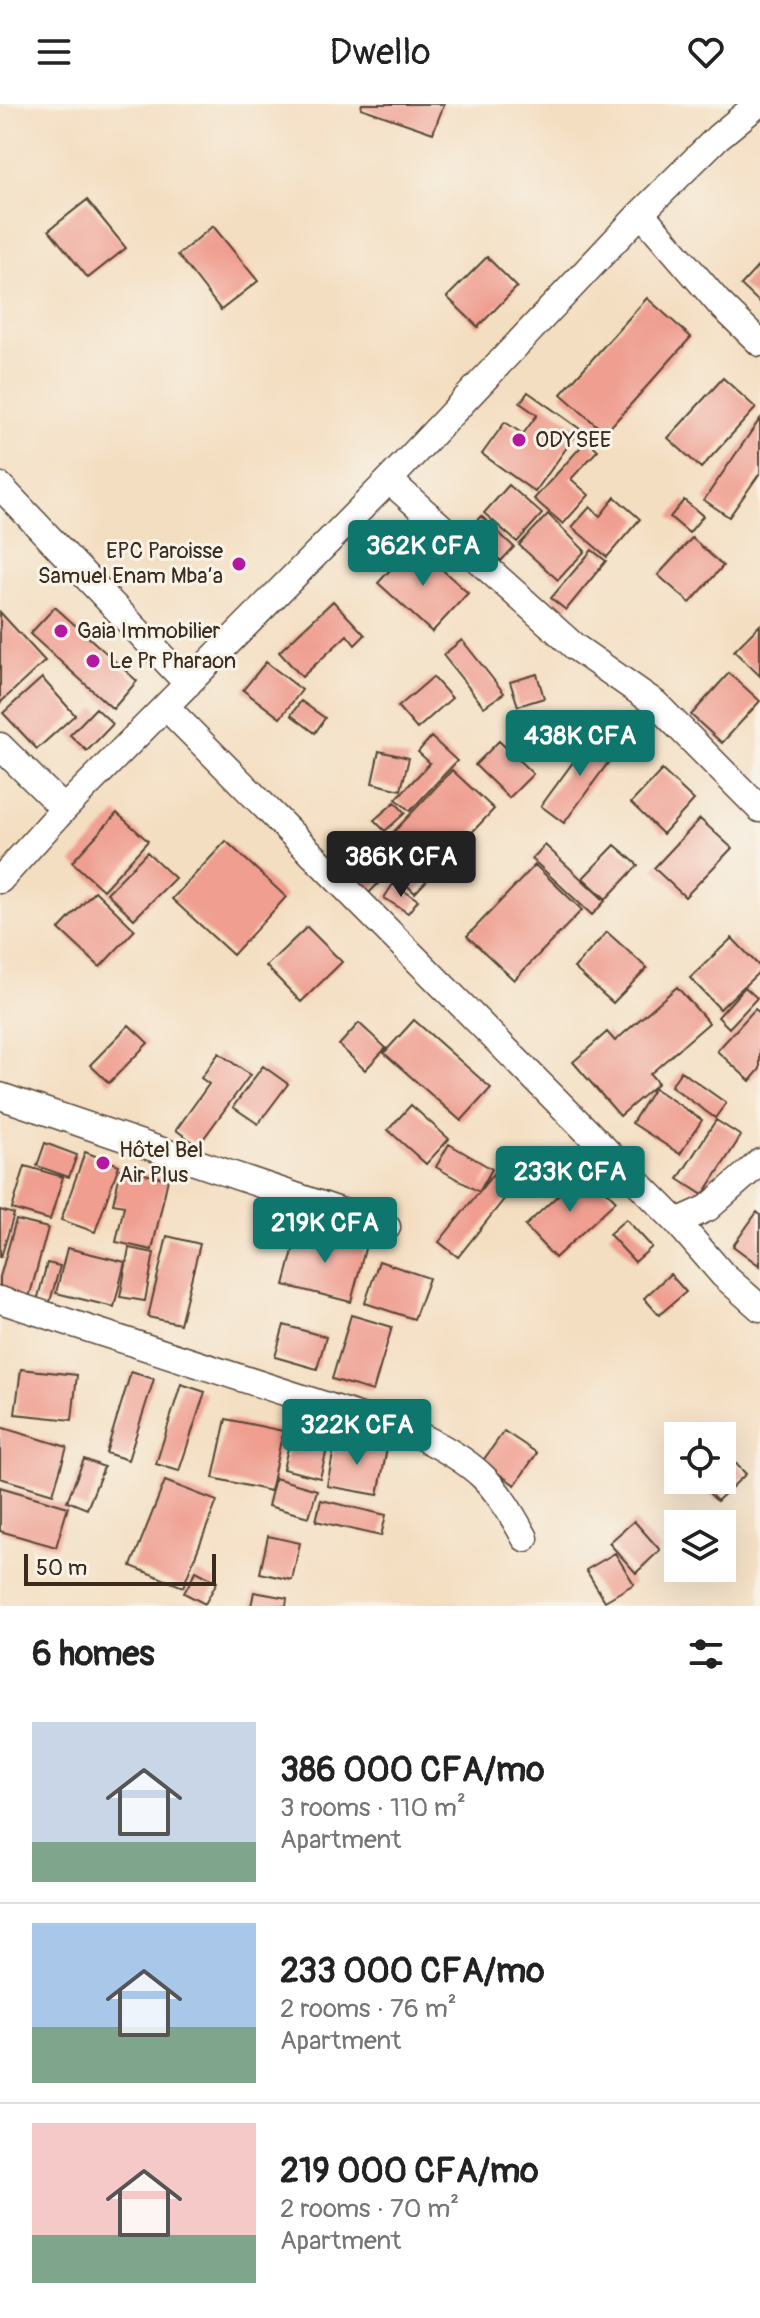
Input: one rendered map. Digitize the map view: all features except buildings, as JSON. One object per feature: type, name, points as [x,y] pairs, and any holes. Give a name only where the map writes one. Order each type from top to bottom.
[{"type":"street","points":[[0,880],[64,809],[389,480],[641,213],[718,137],[758,104]]},
{"type":"street","points":[[641,213],[718,302],[760,343]]},
{"type":"street","points":[[389,480],[575,647],[655,703],[760,809]]},
{"type":"street","points":[[0,486],[188,684]]},
{"type":"street","points":[[166,707],[677,1222],[723,1275],[760,1308]]},
{"type":"street","points":[[0,746],[64,809]]},
{"type":"street","points":[[0,1096],[387,1227]]},
{"type":"street","points":[[677,1222],[708,1208],[760,1162]]},
{"type":"street","points":[[0,1300],[420,1436],[478,1469],[504,1500],[525,1538]]},
{"type":"place","name":"ODYSEE","points":[[519,440]]},
{"type":"place","name":"EPC Paroisse Samuel Enam Mba’a","points":[[239,564]]},
{"type":"place","name":"Gaia Immobilier","points":[[61,631]]},
{"type":"place","name":"Le Pr Pharaon","points":[[93,661]]},
{"type":"place","name":"Hôtel Bel Air Plus","points":[[103,1163]]}]
